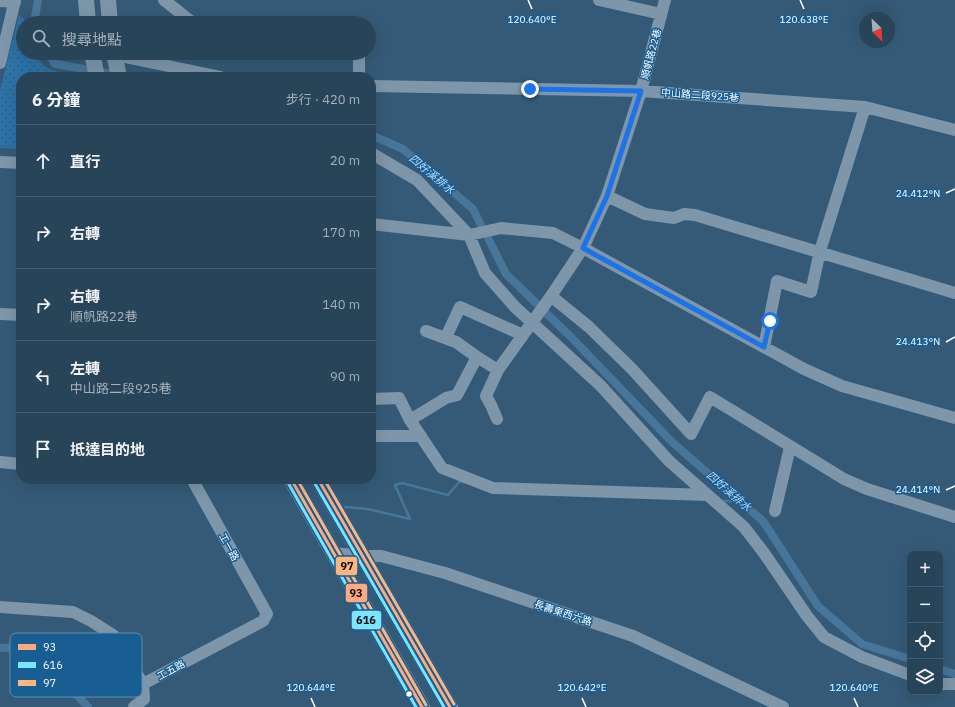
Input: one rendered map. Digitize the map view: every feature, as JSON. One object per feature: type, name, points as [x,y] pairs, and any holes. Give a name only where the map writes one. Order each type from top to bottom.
[{"type":"main road","points":[[86,0],[87,16]]},
{"type":"main road","points":[[108,0],[109,16]]},
{"type":"main road","points":[[94,60],[96,72]]},
{"type":"main road","points":[[115,60],[118,72]]},
{"type":"main road","points":[[293,484],[422,707]]},
{"type":"main road","points":[[321,484],[450,707]]},
{"type":"street","points":[[164,0],[184,16]]},
{"type":"street","points":[[599,0],[661,14]]},
{"type":"street","name":"順帆路22巷","points":[[497,420],[486,396],[498,370],[583,248],[607,196],[641,91],[665,0]]},
{"type":"street","points":[[0,1],[15,1],[2,45],[0,63]]},
{"type":"street","points":[[142,60],[198,72]]},
{"type":"street","points":[[359,60],[359,72]]},
{"type":"street","name":"中山路二段925巷","points":[[376,86],[641,91],[865,108],[955,130]]},
{"type":"street","points":[[764,347],[777,281],[811,292],[820,251],[865,108]]},
{"type":"street","points":[[376,156],[417,180],[469,235],[485,273],[515,307],[601,386],[669,460],[744,527],[764,553],[807,616],[824,637],[862,657],[907,674]]},
{"type":"street","points":[[0,162],[16,163]]},
{"type":"street","points":[[607,196],[645,214],[674,218],[684,214],[695,215],[820,251],[955,293]]},
{"type":"street","points":[[376,225],[469,235],[501,228],[553,234],[583,248],[804,369],[842,386],[955,418]]},
{"type":"street","points":[[551,296],[589,327],[632,369],[691,434],[710,397],[844,479],[955,517]]},
{"type":"street","points":[[450,340],[447,335],[460,307],[523,335]]},
{"type":"street","points":[[0,314],[16,316]]},
{"type":"street","points":[[426,331],[456,342],[498,370]]},
{"type":"street","points":[[410,420],[446,398],[457,395],[477,357]]},
{"type":"street","points":[[376,399],[399,398],[410,420],[442,468],[492,488],[708,495]]},
{"type":"street","points":[[376,436],[420,436]]},
{"type":"street","points":[[774,512],[790,447]]},
{"type":"street","points":[[0,462],[16,464]]},
{"type":"street","name":"工一路","points":[[195,484],[267,614]]},
{"type":"street","name":"長壽東西六路","points":[[333,553],[381,556],[444,574],[633,636],[766,703],[783,707]]},
{"type":"street","points":[[0,607],[73,612],[110,633]]},
{"type":"street","name":"工五路","points":[[143,684],[263,621],[267,614]]},
{"type":"street","points":[[134,707],[144,699],[143,684]]},
{"type":"street","points":[[943,684],[955,684]]},
{"type":"shaded area","points":[[16,27],[16,60],[39,60],[48,68],[57,72],[16,72],[16,149],[0,148],[0,90]]},
{"type":"waterway","name":"四好溪排水","points":[[35,16],[38,0]]},
{"type":"waterway","name":"四好溪排水","points":[[52,60],[55,64],[101,72]]},
{"type":"waterway","name":"四好溪排水","points":[[376,137],[403,149],[473,209],[481,225]]},
{"type":"waterway","name":"四好溪排水","points":[[488,238],[506,274],[536,303]]},
{"type":"waterway","name":"四好溪排水","points":[[547,314],[672,442],[763,521],[818,606],[862,644],[907,658]]},
{"type":"waterway","points":[[345,507],[368,509],[410,519],[395,485],[402,483],[448,495],[460,481],[463,482]]},
{"type":"waterway","points":[[724,501],[740,501]]},
{"type":"waterway","points":[[0,648],[10,648]]},
{"type":"waterway","name":"四好溪排水","points":[[943,670],[955,674]]},
{"type":"waterway","points":[[79,697],[88,707]]},
{"type":"transit line","name":"616","points":[[289,484],[416,707]]},
{"type":"transit line","name":"93","points":[[294,484],[422,707]]},
{"type":"transit line","name":"97","points":[[300,484],[426,705]]},
{"type":"transit line","name":"616","points":[[315,484],[444,707]]},
{"type":"transit line","name":"93","points":[[321,484],[450,707]]},
{"type":"transit line","name":"97","points":[[327,484],[454,704]]},
{"type":"route","points":[[530,89],[641,91],[607,196],[583,248],[764,347],[770,321]]}]
